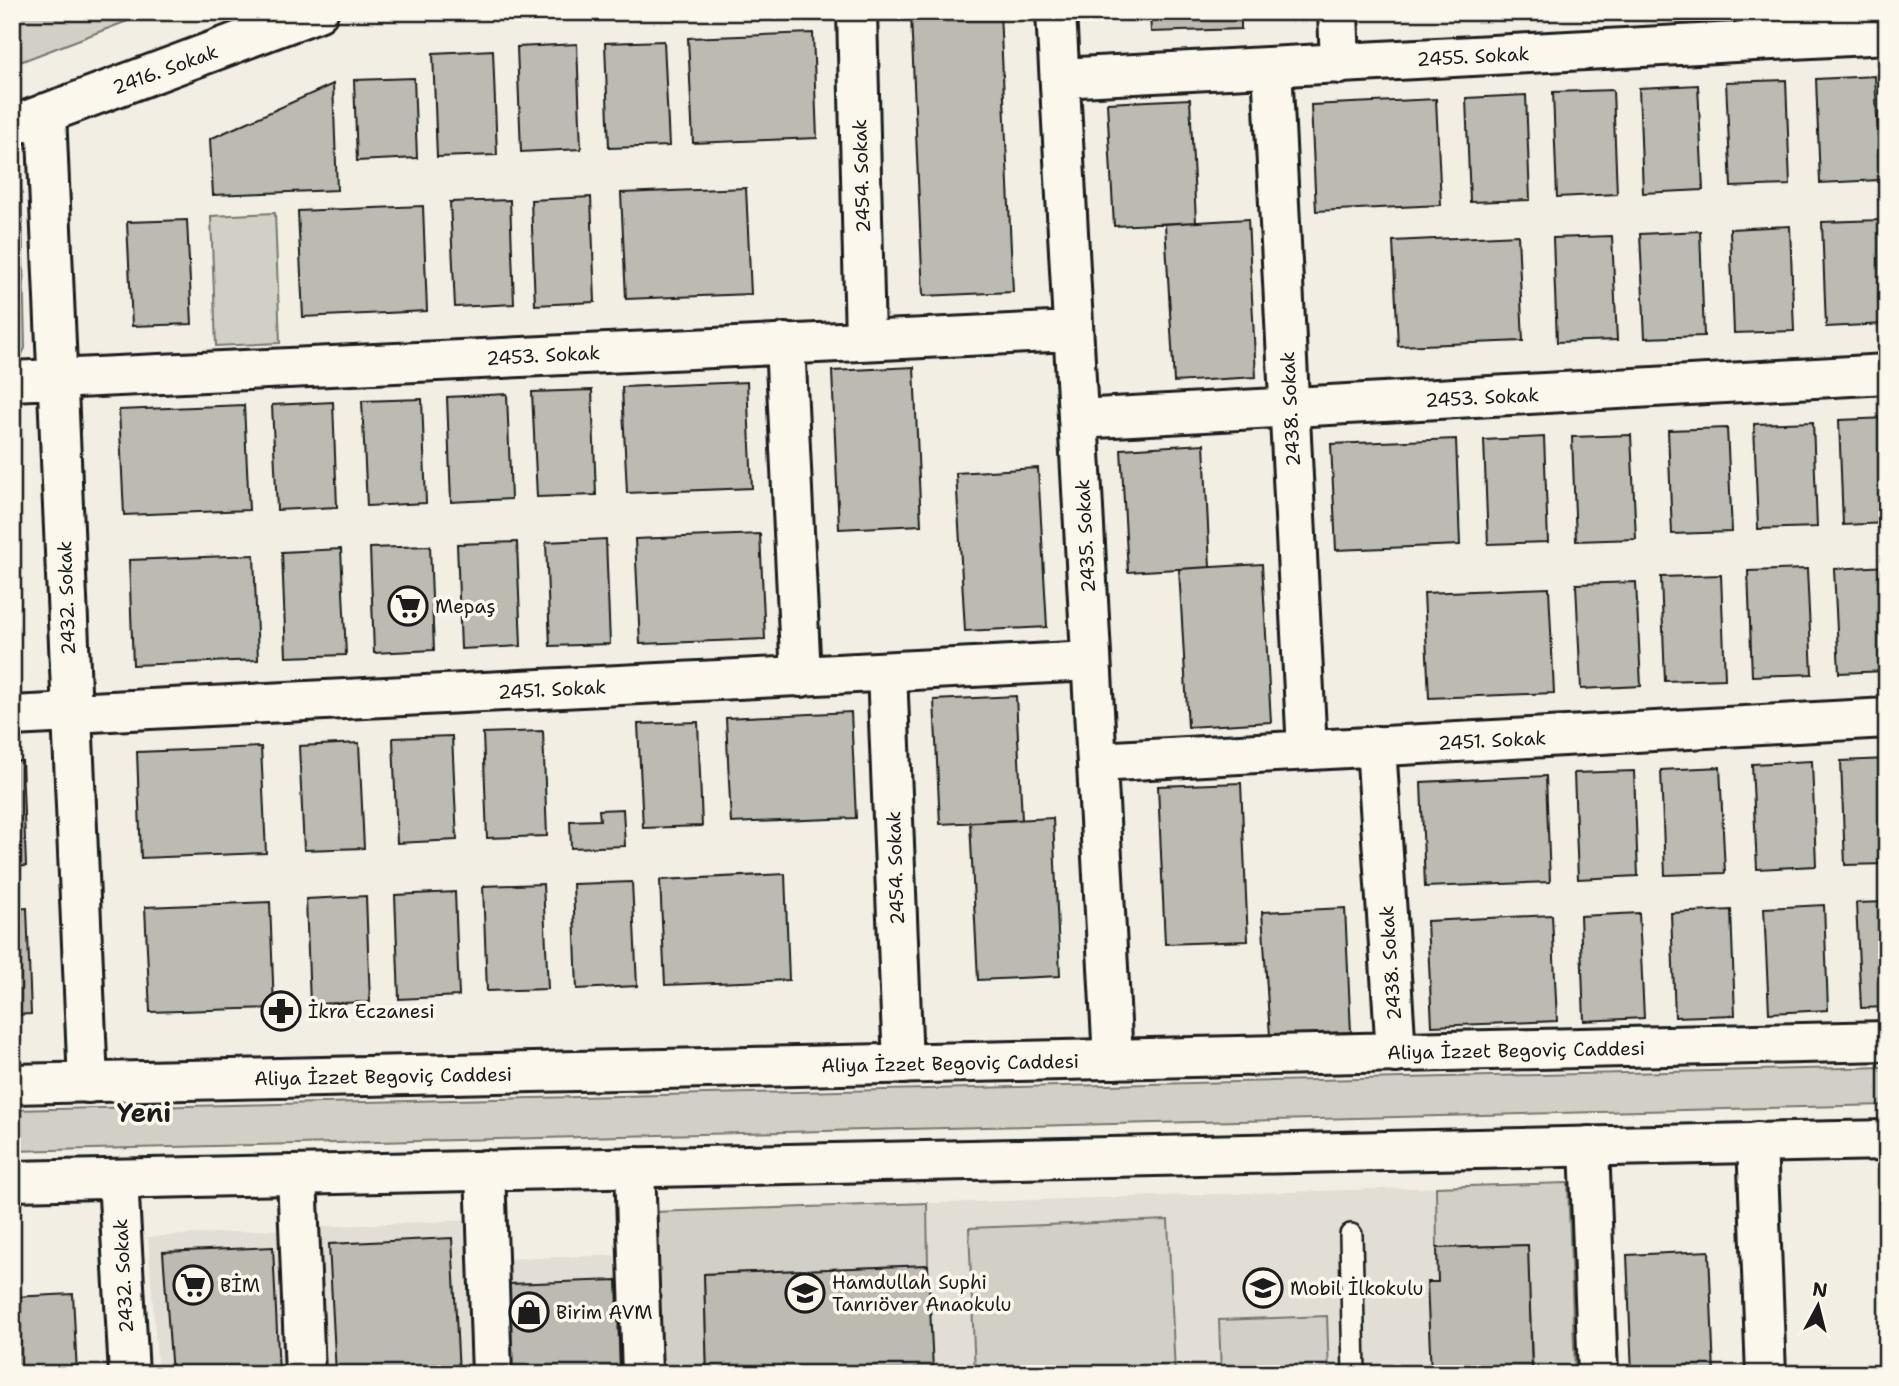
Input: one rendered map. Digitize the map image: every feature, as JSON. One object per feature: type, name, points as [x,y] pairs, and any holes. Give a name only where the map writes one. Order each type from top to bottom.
[{"type":"street","name":"2416. Sokak","points":[[29,119],[318,12]]},
{"type":"street","name":"2454. Sokak","points":[[857,12],[865,339]]},
{"type":"street","name":"2435. Sokak","points":[[1056,12],[1113,1059]]},
{"type":"street","points":[[1338,12],[1340,64]]},
{"type":"street","name":"2455. Sokak","points":[[1060,78],[1887,34]]},
{"type":"street","name":"2438. Sokak","points":[[1272,67],[1307,750]]},
{"type":"street","name":"2432. Sokak","points":[[29,119],[57,379],[88,1083]]},
{"type":"street","name":"2453. Sokak","points":[[12,381],[1073,331]]},
{"type":"street","points":[[785,343],[801,677]]},
{"type":"street","name":"2453. Sokak","points":[[1078,419],[1887,374]]},
{"type":"street","name":"2451. Sokak","points":[[12,716],[1091,661]]},
{"type":"street","name":"2454. Sokak","points":[[887,672],[903,1064]]},
{"type":"street","name":"2451. Sokak","points":[[1097,762],[1887,718]]},
{"type":"street","name":"2438. Sokak","points":[[1376,746],[1396,1053]]},
{"type":"street","name":"Aliya İzzet Begoviç Caddesi","points":[[12,1084],[1887,1041]]},
{"type":"street","points":[[12,1181],[1887,1140]]},
{"type":"street","points":[[1757,1143],[1766,1374]]},
{"type":"street","points":[[1589,1146],[1598,1374]]},
{"type":"street","points":[[635,1167],[642,1374]]},
{"type":"street","points":[[485,1170],[492,1374]]},
{"type":"street","points":[[297,1174],[305,1374]]},
{"type":"street","name":"2432. Sokak","points":[[118,1179],[129,1374]]},
{"type":"lane","points":[[1351,1235],[1354,1374]]},
{"type":"shaded area","points":[[12,12],[151,12],[12,65]]},
{"type":"shaded area","points":[[21,164],[25,348],[20,358],[12,359],[12,167]]},
{"type":"shaded area","points":[[275,213],[280,343],[216,346],[211,216]]},
{"type":"shaded area","points":[[1887,1067],[1887,1105],[12,1151],[12,1110]]},
{"type":"shaded area","name":"Mobil İlkokulu","points":[[1568,1183],[1575,1374],[659,1374],[653,1212]]},
{"type":"shaded area","points":[[1568,1183],[1575,1374],[1533,1374],[1527,1245],[1437,1248],[1436,1187]]},
{"type":"shaded area","points":[[927,1203],[928,1265],[704,1274],[707,1374],[659,1374],[653,1212]]},
{"type":"shaded area","points":[[467,1220],[474,1374],[321,1374],[315,1227]]},
{"type":"shaded area","points":[[1168,1220],[1175,1374],[975,1374],[969,1228]]},
{"type":"shaded area","points":[[285,1229],[290,1374],[158,1374],[148,1237]]},
{"type":"shaded area","points":[[624,1255],[628,1374],[506,1374],[503,1259]]},
{"type":"shaded area","points":[[1327,1316],[1329,1374],[1221,1374],[1219,1320]]},
{"type":"building","points":[[1000,12],[1013,292],[923,296],[911,15]]},
{"type":"building","points":[[1150,12],[1241,12],[1241,29],[1151,32]]},
{"type":"building","points":[[813,33],[817,138],[693,143],[688,38]]},
{"type":"building","points":[[664,41],[669,146],[609,148],[605,43]]},
{"type":"building","points":[[577,44],[581,149],[521,152],[517,47]]},
{"type":"building","points":[[493,50],[497,155],[437,157],[433,53]]},
{"type":"building","points":[[1875,76],[1880,180],[1820,183],[1816,79]]},
{"type":"building","points":[[414,78],[417,158],[357,161],[354,80]]},
{"type":"building","points":[[1786,80],[1790,185],[1731,187],[1726,82]]},
{"type":"building","points":[[333,84],[337,190],[213,195],[210,139]]},
{"type":"building","points":[[1698,85],[1703,190],[1643,193],[1639,88]]},
{"type":"building","points":[[1613,90],[1617,194],[1557,197],[1553,92]]},
{"type":"building","points":[[1526,95],[1530,200],[1470,202],[1466,98]]},
{"type":"building","points":[[1190,99],[1196,222],[1114,226],[1107,103]]},
{"type":"building","points":[[1436,99],[1441,205],[1316,211],[1311,105]]},
{"type":"building","points":[[746,188],[751,294],[626,299],[621,193]]},
{"type":"building","points":[[591,197],[595,302],[535,305],[531,200]]},
{"type":"building","points":[[510,200],[514,304],[455,307],[450,202]]},
{"type":"building","points":[[423,206],[427,311],[303,317],[298,211]]},
{"type":"building","points":[[1248,219],[1256,377],[1174,382],[1165,224]]},
{"type":"building","points":[[187,220],[192,324],[132,326],[127,222]]},
{"type":"building","points":[[1881,220],[1886,324],[1826,327],[1822,222]]},
{"type":"building","points":[[1790,226],[1794,331],[1734,333],[1730,229]]},
{"type":"building","points":[[1700,231],[1704,336],[1645,338],[1640,234]]},
{"type":"building","points":[[1518,235],[1523,341],[1398,346],[1393,241]]},
{"type":"building","points":[[1612,236],[1617,340],[1557,342],[1553,238]]},
{"type":"building","points":[[914,367],[921,525],[839,529],[832,371]]},
{"type":"building","points":[[747,382],[752,488],[627,493],[622,387]]},
{"type":"building","points":[[592,390],[596,495],[537,497],[532,392]]},
{"type":"building","points":[[507,394],[511,499],[451,502],[447,397]]},
{"type":"building","points":[[422,399],[426,503],[367,506],[362,401]]},
{"type":"building","points":[[333,402],[337,507],[277,510],[272,405]]},
{"type":"building","points":[[244,405],[249,510],[124,515],[119,410]]},
{"type":"building","points":[[1887,418],[1887,523],[1843,525],[1839,420]]},
{"type":"building","points":[[1813,422],[1817,527],[1758,529],[1754,424]]},
{"type":"building","points":[[1727,428],[1732,532],[1672,534],[1668,430]]},
{"type":"building","points":[[1631,435],[1636,539],[1576,541],[1572,437]]},
{"type":"building","points":[[1544,437],[1548,542],[1488,544],[1484,440]]},
{"type":"building","points":[[1456,439],[1460,545],[1336,550],[1331,444]]},
{"type":"building","points":[[1204,444],[1210,567],[1128,572],[1121,449]]},
{"type":"building","points":[[1038,468],[1047,627],[965,631],[956,473]]},
{"type":"building","points":[[760,534],[765,639],[640,644],[635,539]]},
{"type":"building","points":[[606,539],[610,644],[550,646],[546,542]]},
{"type":"building","points":[[517,542],[521,646],[461,649],[457,544]]},
{"type":"building","points":[[430,546],[434,650],[374,653],[370,548]]},
{"type":"building","points":[[341,549],[346,655],[286,657],[282,552]]},
{"type":"building","points":[[254,555],[258,660],[133,665],[129,560]]},
{"type":"building","points":[[1262,564],[1271,722],[1188,727],[1179,569]]},
{"type":"building","points":[[1887,566],[1887,671],[1839,673],[1834,569]]},
{"type":"building","points":[[12,567],[18,672],[12,673]]},
{"type":"building","points":[[1807,569],[1812,674],[1752,676],[1748,571]]},
{"type":"building","points":[[1721,575],[1725,679],[1665,681],[1661,577]]},
{"type":"building","points":[[1636,582],[1641,686],[1581,689],[1576,584]]},
{"type":"building","points":[[1549,588],[1554,693],[1429,698],[1424,593]]},
{"type":"building","points":[[1016,696],[1022,820],[940,824],[934,700]]},
{"type":"building","points":[[851,712],[856,818],[731,823],[726,718]]},
{"type":"building","points":[[698,722],[702,826],[643,828],[638,724]]},
{"type":"building","points":[[543,731],[547,836],[487,838],[483,733]]},
{"type":"building","points":[[452,736],[457,840],[397,843],[393,738]]},
{"type":"building","points":[[359,743],[364,848],[304,850],[299,746]]},
{"type":"building","points":[[261,747],[266,853],[141,858],[137,752]]},
{"type":"building","points":[[1887,759],[1887,864],[1845,865],[1841,761]]},
{"type":"building","points":[[12,761],[22,761],[26,866],[12,867]]},
{"type":"building","points":[[1812,761],[1816,866],[1757,869],[1752,764]]},
{"type":"building","points":[[1720,767],[1725,873],[1665,875],[1661,770]]},
{"type":"building","points":[[1634,771],[1638,876],[1578,879],[1574,773]]},
{"type":"building","points":[[1546,776],[1550,882],[1425,887],[1421,782]]},
{"type":"building","points":[[1241,783],[1248,941],[1165,944],[1158,786]]},
{"type":"building","points":[[623,809],[625,846],[571,848],[570,821],[600,820],[599,810]]},
{"type":"building","points":[[1053,818],[1060,976],[978,980],[970,822]]},
{"type":"building","points":[[785,874],[789,980],[665,985],[660,880]]},
{"type":"building","points":[[632,882],[637,986],[577,989],[573,884]]},
{"type":"building","points":[[543,884],[548,989],[487,991],[483,886]]},
{"type":"building","points":[[455,892],[459,996],[399,999],[395,895]]},
{"type":"building","points":[[366,896],[370,1002],[310,1004],[306,899]]},
{"type":"building","points":[[270,902],[274,1008],[150,1012],[145,907]]},
{"type":"building","points":[[1887,902],[1887,1007],[1861,1008],[1856,903]]},
{"type":"building","points":[[1824,905],[1828,1010],[1769,1013],[1764,908]]},
{"type":"building","points":[[27,908],[31,1014],[12,1015],[12,909]]},
{"type":"building","points":[[1345,908],[1351,1032],[1270,1036],[1262,912]]},
{"type":"building","points":[[1731,910],[1735,1015],[1675,1017],[1671,913]]},
{"type":"building","points":[[1639,913],[1644,1018],[1584,1021],[1580,916]]},
{"type":"building","points":[[1552,915],[1557,1021],[1432,1026],[1427,921]]},
{"type":"building","points":[[452,1238],[459,1374],[336,1374],[329,1244]]},
{"type":"building","points":[[1528,1245],[1532,1374],[1431,1374],[1427,1282],[1438,1282],[1437,1248]]},
{"type":"building","points":[[273,1247],[279,1374],[172,1374],[163,1252]]},
{"type":"building","points":[[1709,1251],[1714,1374],[1632,1374],[1627,1255]]},
{"type":"building","points":[[928,1265],[933,1370],[707,1374],[704,1274]]},
{"type":"building","points":[[1882,1270],[1887,1270],[1887,1350]]},
{"type":"building","points":[[617,1280],[620,1374],[512,1374],[508,1284]]},
{"type":"building","points":[[73,1294],[77,1374],[12,1374],[12,1297]]},
{"type":"place","name":"Mepaş","points":[[408,606]]},
{"type":"place","name":"İkra Eczanesi","points":[[281,1011]]},
{"type":"place","name":"BİM","points":[[193,1285]]},
{"type":"place","name":"Mobil İlkokulu","points":[[1263,1288]]},
{"type":"place","name":"Hamdullah Suphi Tanrıöver Anaokulu","points":[[805,1293]]},
{"type":"place","name":"Birim AVM","points":[[529,1312]]},
{"type":"district","name":"Yeni","points":[[144,1113]]}]
